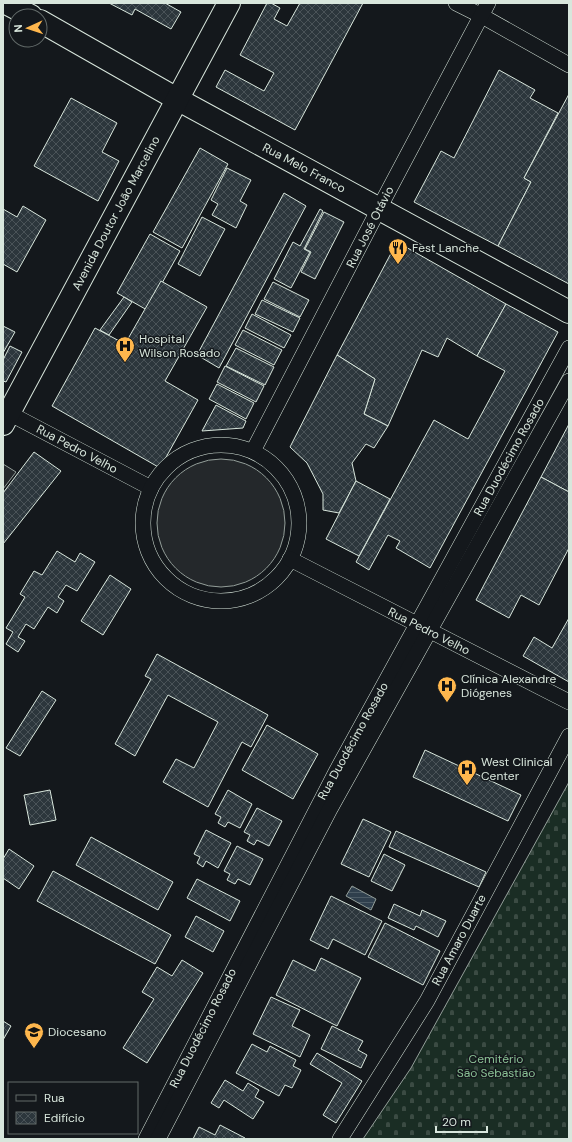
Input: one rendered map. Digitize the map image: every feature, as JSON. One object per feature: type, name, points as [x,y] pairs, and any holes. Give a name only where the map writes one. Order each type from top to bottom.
[{"type":"main road","name":"Rua Melo Franco","points":[[6,3],[20,8]]},
{"type":"main road","name":"Avenida Doutor João Marcelino","points":[[5,415],[229,3]]},
{"type":"main road","name":"Rua Melo Franco","points":[[48,22],[177,99],[569,312]]},
{"type":"street","points":[[456,3],[485,9],[569,65]]},
{"type":"street","name":"Rua José Otávio","points":[[253,451],[379,208],[485,9]]},
{"type":"street","name":"Rua Duodécimo Rosado","points":[[158,1139],[569,348]]},
{"type":"street","name":"Rua Duodécimo Rosado","points":[[146,1139],[336,770],[423,628],[569,381]]},
{"type":"street","name":"Rua Pedro Velho","points":[[5,415],[150,488]]},
{"type":"street","points":[[227,444],[253,451],[274,465],[289,485],[294,497],[298,510],[298,535],[295,548],[290,559],[281,573],[269,584],[256,593],[241,599],[225,602],[209,601],[188,594],[178,589],[166,579],[148,552],[144,536],[143,520],[145,504],[150,488],[157,477],[176,458],[200,447],[227,444]]},
{"type":"street","name":"Rua Pedro Velho","points":[[290,559],[569,702]]},
{"type":"street","name":"Rua Amaro Duarte","points":[[340,1139],[427,1001],[569,736]]},
{"type":"green space","name":"Cemitério São Sebastião","points":[[569,782],[569,1139],[363,1139],[411,1068]]},
{"type":"shaded area","points":[[221,459],[233,460],[245,464],[266,478],[280,499],[284,511],[284,535],[280,547],[266,568],[245,582],[233,586],[221,587],[209,586],[197,582],[176,568],[162,547],[158,535],[157,523],[158,511],[162,499],[176,478],[197,464],[209,460]]},
{"type":"shaded area","points":[[3,464],[16,472],[3,489]]},
{"type":"water","points":[[352,886],[376,899],[371,910],[346,896]]},
{"type":"building","points":[[109,3],[165,3],[181,12],[171,29],[135,9],[132,15]]},
{"type":"building","points":[[267,3],[271,3],[280,8],[274,19],[287,26],[300,3],[363,3],[295,130],[216,87],[225,70],[264,91],[274,73],[240,55]]},
{"type":"building","points":[[499,70],[535,90],[530,98],[558,113],[524,178],[531,182],[498,246],[414,202],[441,151],[454,158]]},
{"type":"building","points":[[569,94],[569,284],[498,246],[531,182],[524,178]]},
{"type":"building","points":[[71,98],[117,123],[102,152],[119,161],[98,201],[34,166]]},
{"type":"building","points":[[200,148],[228,164],[182,248],[153,232]]},
{"type":"building","points":[[227,168],[251,180],[240,201],[247,205],[236,228],[212,215],[218,204],[211,200]]},
{"type":"building","points":[[284,193],[306,206],[219,368],[197,355]]},
{"type":"building","points":[[23,206],[46,220],[17,272],[3,264],[3,209],[17,217]]},
{"type":"building","points":[[320,209],[323,211],[304,249],[310,252],[291,288],[274,279],[293,242],[300,246]]},
{"type":"building","points":[[324,212],[344,222],[315,279],[301,272],[311,252],[305,249]]},
{"type":"building","points":[[202,217],[225,229],[200,276],[178,264]]},
{"type":"building","points":[[150,234],[180,251],[147,310],[117,293]]},
{"type":"building","points":[[397,242],[506,304],[477,356],[447,338],[438,357],[422,350],[388,426],[364,414],[375,379],[337,355]]},
{"type":"building","name":"Hospital Wilson Rosado","points":[[161,281],[207,307],[165,381],[198,400],[160,468],[52,406],[95,328],[125,344]]},
{"type":"building","points":[[273,282],[309,300],[300,317],[264,299]]},
{"type":"building","points":[[124,297],[132,302],[109,335],[100,330]]},
{"type":"building","points":[[262,300],[300,318],[293,332],[255,314]]},
{"type":"building","points":[[506,304],[558,332],[430,568],[396,548],[400,541],[388,535],[369,570],[356,562],[434,420],[468,439],[505,371],[477,356]]},
{"type":"building","points":[[252,314],[291,335],[284,348],[245,328]]},
{"type":"building","points":[[3,326],[15,332],[3,353]]},
{"type":"building","points":[[243,330],[282,350],[274,365],[235,345]]},
{"type":"building","points":[[10,346],[22,352],[6,382],[3,381],[3,360]]},
{"type":"building","points":[[236,348],[274,367],[265,385],[226,366]]},
{"type":"building","points":[[337,355],[375,379],[364,414],[388,426],[374,448],[366,444],[352,463],[356,481],[339,513],[323,510],[323,494],[307,463],[290,447]]},
{"type":"building","points":[[225,366],[264,386],[256,402],[217,382]]},
{"type":"building","points":[[217,384],[254,403],[246,419],[209,399]]},
{"type":"building","points":[[216,405],[246,421],[243,428],[202,431]]},
{"type":"building","points":[[569,424],[569,492],[541,477]]},
{"type":"building","points":[[34,452],[61,471],[3,544],[3,493]]},
{"type":"building","points":[[541,477],[569,492],[569,548],[539,605],[521,595],[509,618],[476,600]]},
{"type":"building","points":[[356,481],[390,499],[359,556],[326,539]]},
{"type":"building","points":[[57,551],[75,562],[80,553],[95,562],[77,591],[66,585],[58,597],[64,601],[57,613],[48,607],[34,629],[26,624],[18,637],[25,641],[18,652],[6,644],[13,632],[6,628],[25,597],[20,594],[34,571],[42,575]]},
{"type":"building","points":[[110,575],[131,589],[103,635],[81,621]]},
{"type":"building","points":[[569,618],[569,682],[523,656],[534,637],[552,648]]},
{"type":"building","points":[[157,654],[268,715],[251,747],[242,742],[208,807],[163,782],[176,759],[194,768],[218,722],[168,695],[135,756],[115,744],[151,679],[145,676]]},
{"type":"building","points":[[42,691],[56,700],[20,756],[6,748]]},
{"type":"building","points":[[267,725],[318,754],[293,799],[242,770]]},
{"type":"building","name":"West Clinical Center","points":[[425,750],[521,795],[508,821],[413,777]]},
{"type":"building","points":[[50,790],[56,820],[30,825],[24,795]]},
{"type":"building","points":[[228,790],[252,804],[240,828],[228,822],[225,827],[218,823],[221,817],[215,814]]},
{"type":"building","points":[[257,808],[282,821],[269,846],[257,840],[254,845],[247,841],[250,835],[244,832]]},
{"type":"building","points":[[363,819],[391,832],[369,877],[341,864]]},
{"type":"building","points":[[206,830],[231,843],[218,868],[206,861],[203,867],[197,863],[200,857],[194,854]]},
{"type":"building","points":[[396,831],[486,872],[479,887],[389,847]]},
{"type":"building","points":[[91,837],[173,882],[158,910],[76,865]]},
{"type":"building","points":[[237,846],[263,859],[250,885],[238,879],[235,884],[227,880],[230,874],[224,871]]},
{"type":"building","points":[[9,849],[34,866],[19,889],[3,878],[3,859]]},
{"type":"building","points":[[384,854],[405,865],[392,891],[371,881]]},
{"type":"building","points":[[53,871],[171,935],[155,964],[37,901]]},
{"type":"building","points":[[197,879],[240,901],[230,921],[187,898]]},
{"type":"building","points":[[331,896],[382,921],[365,955],[333,939],[328,949],[310,940]]},
{"type":"building","points":[[394,904],[420,916],[422,910],[446,921],[438,937],[416,926],[414,930],[388,918]]},
{"type":"building","points":[[196,916],[224,931],[213,952],[185,937]]},
{"type":"building","points":[[385,923],[440,951],[423,985],[368,957]]},
{"type":"building","points":[[321,958],[361,978],[337,1026],[276,995],[293,960],[315,971]]},
{"type":"building","points":[[182,960],[203,973],[147,1063],[123,1048],[154,999],[142,992],[157,967],[172,976]]},
{"type":"building","points":[[271,997],[300,1010],[292,1026],[310,1035],[300,1057],[253,1034]]},
{"type":"building","points":[[3,1021],[11,1026],[3,1040]]},
{"type":"building","points":[[332,1026],[363,1041],[358,1050],[367,1055],[361,1068],[321,1049]]},
{"type":"building","points":[[252,1044],[267,1052],[270,1046],[296,1060],[293,1066],[301,1070],[292,1088],[285,1085],[279,1096],[236,1073]]},
{"type":"building","points":[[317,1053],[362,1081],[336,1123],[323,1115],[342,1083],[310,1064]]},
{"type":"building","points":[[225,1080],[243,1091],[248,1083],[259,1090],[255,1097],[264,1102],[253,1119],[224,1100],[219,1108],[211,1103]]},
{"type":"building","points":[[220,1125],[245,1138],[193,1139],[199,1127],[215,1135]]},
{"type":"place","name":"Fest Lanche","points":[[398,265]]},
{"type":"place","name":"Hospital Wilson Rosado","points":[[125,363]]},
{"type":"place","name":"Clínica Alexandre Diógenes","points":[[447,703]]},
{"type":"place","name":"West Clinical Center","points":[[467,786]]},
{"type":"place","name":"Diocesano","points":[[34,1049]]}]
